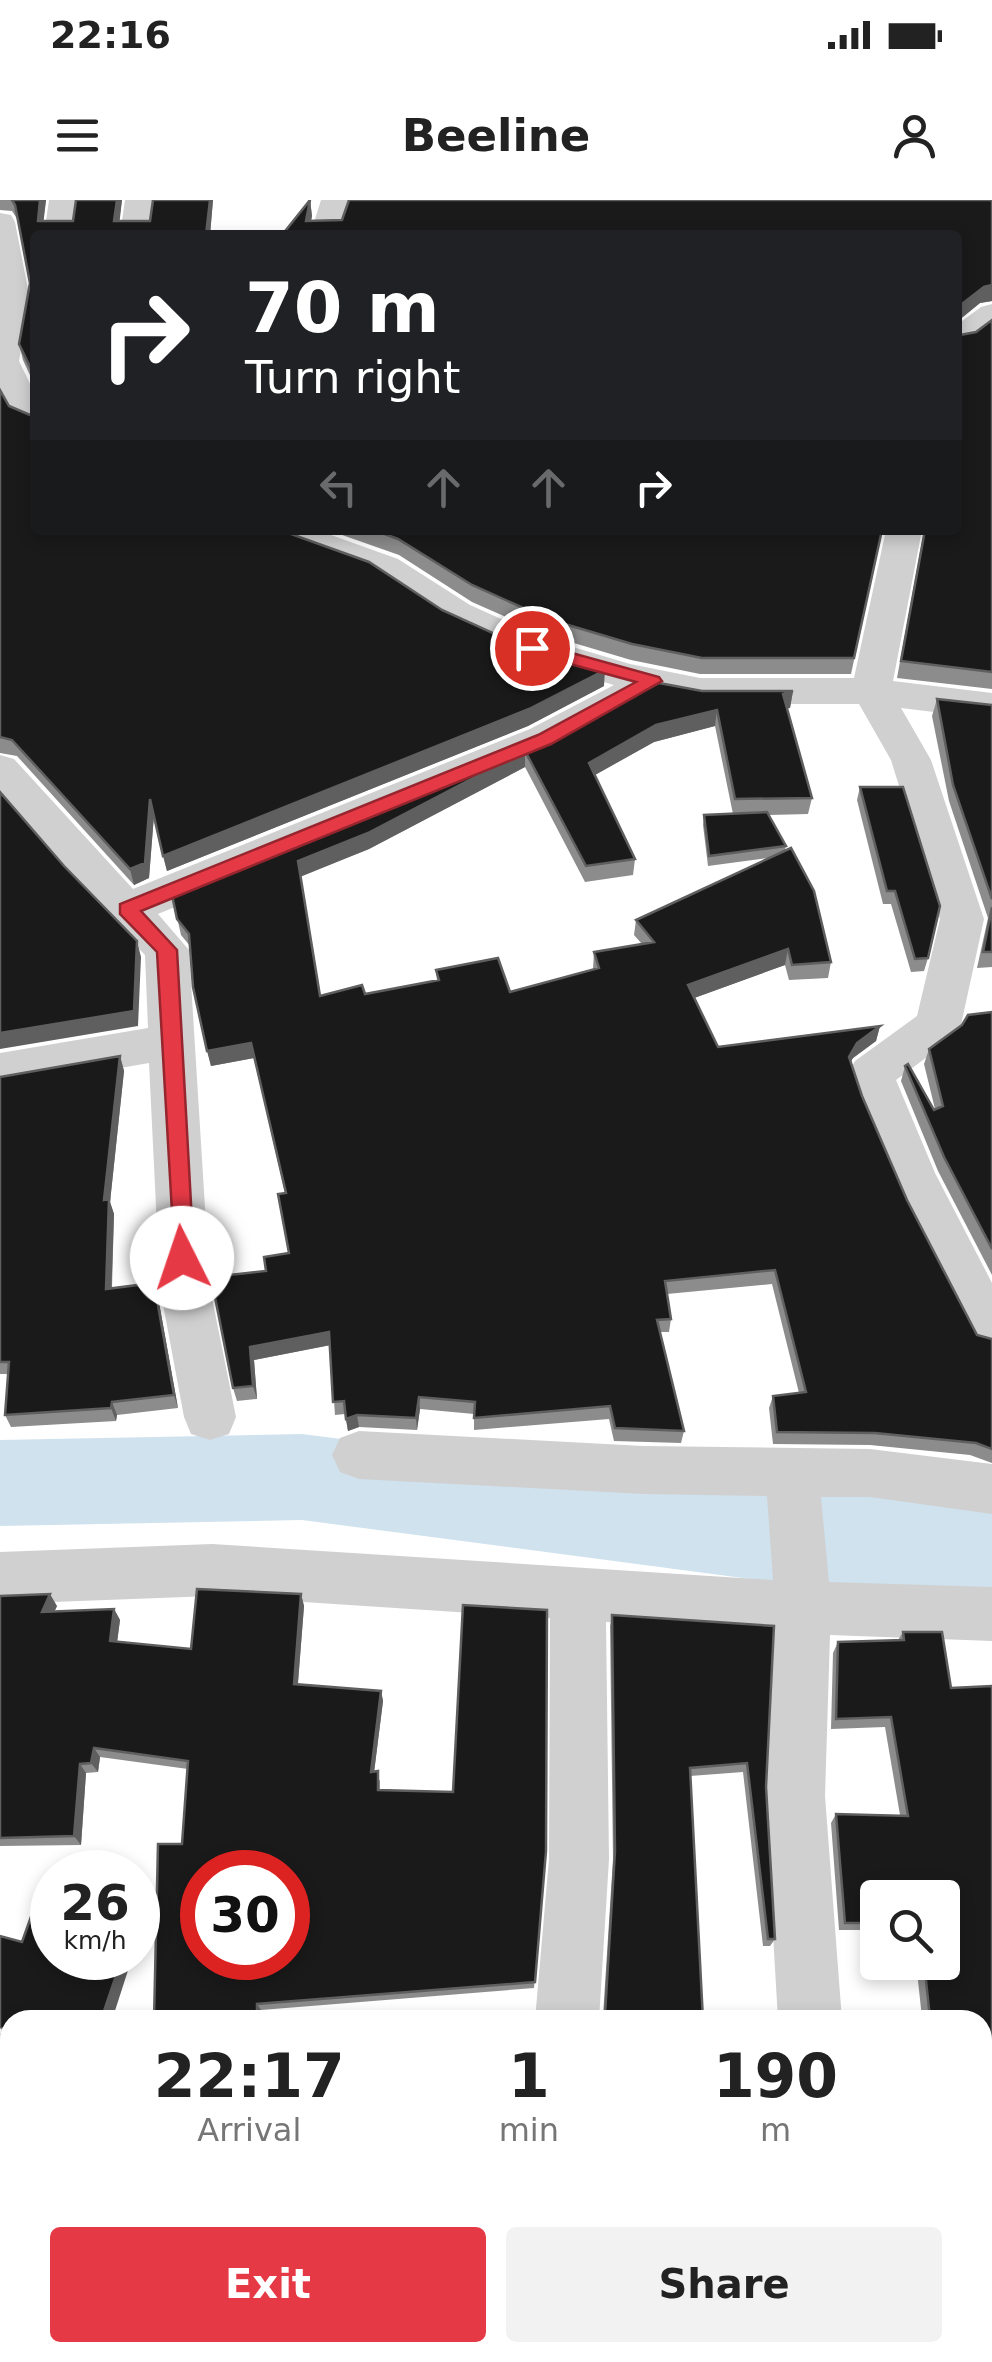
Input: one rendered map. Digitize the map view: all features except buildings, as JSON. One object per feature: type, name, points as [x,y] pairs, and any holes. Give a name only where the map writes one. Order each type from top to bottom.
[{"type":"street","points":[[60,230],[64,200]]},
{"type":"street","points":[[136,230],[140,200]]},
{"type":"street","points":[[326,230],[336,200]]},
{"type":"street","points":[[0,222],[14,300],[23,321],[2,361],[30,415]]},
{"type":"street","points":[[962,336],[992,314]]},
{"type":"street","points":[[305,535],[393,554],[457,614],[532,648],[653,681],[700,691],[871,692],[992,706]]},
{"type":"street","points":[[903,535],[871,692],[912,760],[962,919],[938,1025],[871,1074],[892,1137],[939,1238],[992,1330]]},
{"type":"street","points":[[127,909],[544,739],[653,681]]},
{"type":"street","points":[[0,769],[167,950],[185,1288],[210,1417]]},
{"type":"street","points":[[0,1071],[172,1041]]},
{"type":"street","points":[[359,1455],[643,1470],[794,1484],[870,1472],[992,1489]]},
{"type":"street","points":[[794,1484],[802,1595],[795,1796],[809,2010]]},
{"type":"street","points":[[0,1578],[212,1570],[577,1592],[802,1595],[992,1614]]},
{"type":"street","points":[[568,2010],[576,1954],[583,1797],[577,1592]]},
{"type":"waterway","points":[[0,1483],[302,1477],[758,1536],[992,1547]]},
{"type":"route","points":[[182,1258],[167,950],[127,909],[544,739],[653,681],[532,648]]}]
